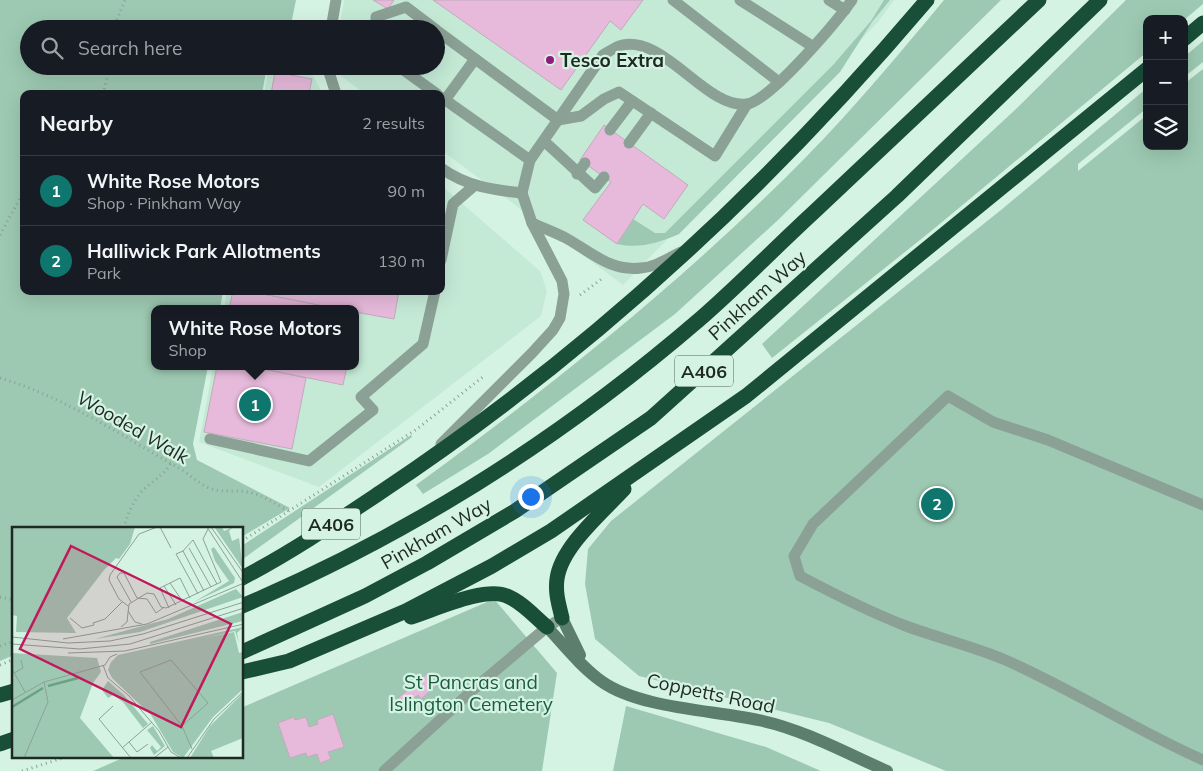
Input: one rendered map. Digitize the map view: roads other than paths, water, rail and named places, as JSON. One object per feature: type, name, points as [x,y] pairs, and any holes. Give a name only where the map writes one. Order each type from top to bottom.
[{"type":"highway","points":[[418,468],[553,367],[692,246],[777,166],[839,100],[927,0]]},
{"type":"highway","name":"Pinkham Way","points":[[244,605],[332,565],[402,528],[508,464],[585,410],[700,319],[1039,0]]},
{"type":"highway","name":"Pinkham Way","points":[[244,651],[364,596],[427,563],[515,511],[651,418],[897,196],[1100,0]]},
{"type":"highway","points":[[1188,36],[1203,23]]},
{"type":"highway","points":[[244,672],[290,661],[406,612],[492,566],[551,531],[640,472],[746,396],[1143,73]]},
{"type":"highway","name":"A406","points":[[244,577],[296,547],[418,468]]},
{"type":"highway","points":[[562,618],[557,598],[557,578],[566,553],[640,472]]},
{"type":"highway","points":[[352,635],[490,593],[507,596],[547,627]]},
{"type":"highway","points":[[0,695],[12,691]]},
{"type":"highway","points":[[0,744],[12,740]]},
{"type":"street","name":"Coppetts Road","points":[[562,618],[587,669]]},
{"type":"street","name":"Coppetts Road","points":[[547,627],[587,669],[601,681],[618,691],[640,699],[764,721],[887,771]]},
{"type":"lane","points":[[333,20],[336,0]]},
{"type":"lane","points":[[673,0],[779,82]]},
{"type":"lane","points":[[740,0],[812,46]]},
{"type":"lane","points":[[829,0],[845,10]]},
{"type":"lane","points":[[445,36],[558,120],[581,116],[604,99],[619,92],[715,156],[747,104],[764,95],[779,82],[852,0]]},
{"type":"lane","points":[[376,20],[376,17],[406,8],[423,20]]},
{"type":"lane","points":[[418,468],[553,330],[563,308],[562,281],[532,223],[522,193],[530,160],[602,55],[620,46],[647,47],[726,101],[747,104]]},
{"type":"lane","points":[[445,93],[475,59]]},
{"type":"lane","points":[[330,75],[335,90]]},
{"type":"lane","points":[[410,75],[431,90]]},
{"type":"lane","points":[[445,100],[530,160]]},
{"type":"lane","points":[[610,130],[632,101]]},
{"type":"lane","points":[[629,143],[651,113]]},
{"type":"lane","points":[[544,141],[577,174],[595,188],[604,177]]},
{"type":"lane","points":[[577,174],[585,163]]},
{"type":"lane","points":[[445,171],[452,176],[487,190],[522,193]]},
{"type":"lane","points":[[445,241],[453,204],[474,185]]},
{"type":"lane","points":[[532,223],[564,237],[606,263],[617,267],[631,269],[654,266],[692,246]]},
{"type":"lane","points":[[210,439],[309,460],[373,410],[361,397],[423,344],[434,295]]},
{"type":"lane","points":[[1203,505],[1048,440],[992,422],[948,396],[813,524],[794,556],[800,576],[829,591],[905,625],[1001,658],[1068,689],[1169,745],[1203,760]]},
{"type":"lane","points":[[384,771],[475,688],[547,627],[562,618]]},
{"type":"place","name":"Tesco Extra","points":[[550,60]]},
{"type":"place","name":"White Rose Motors","points":[[255,405]]},
{"type":"place","name":"Halliwick Park Allotments","points":[[937,504]]},
{"type":"park label","name":"St Pancras and Islington Cemetery","points":[[471,693]]}]
